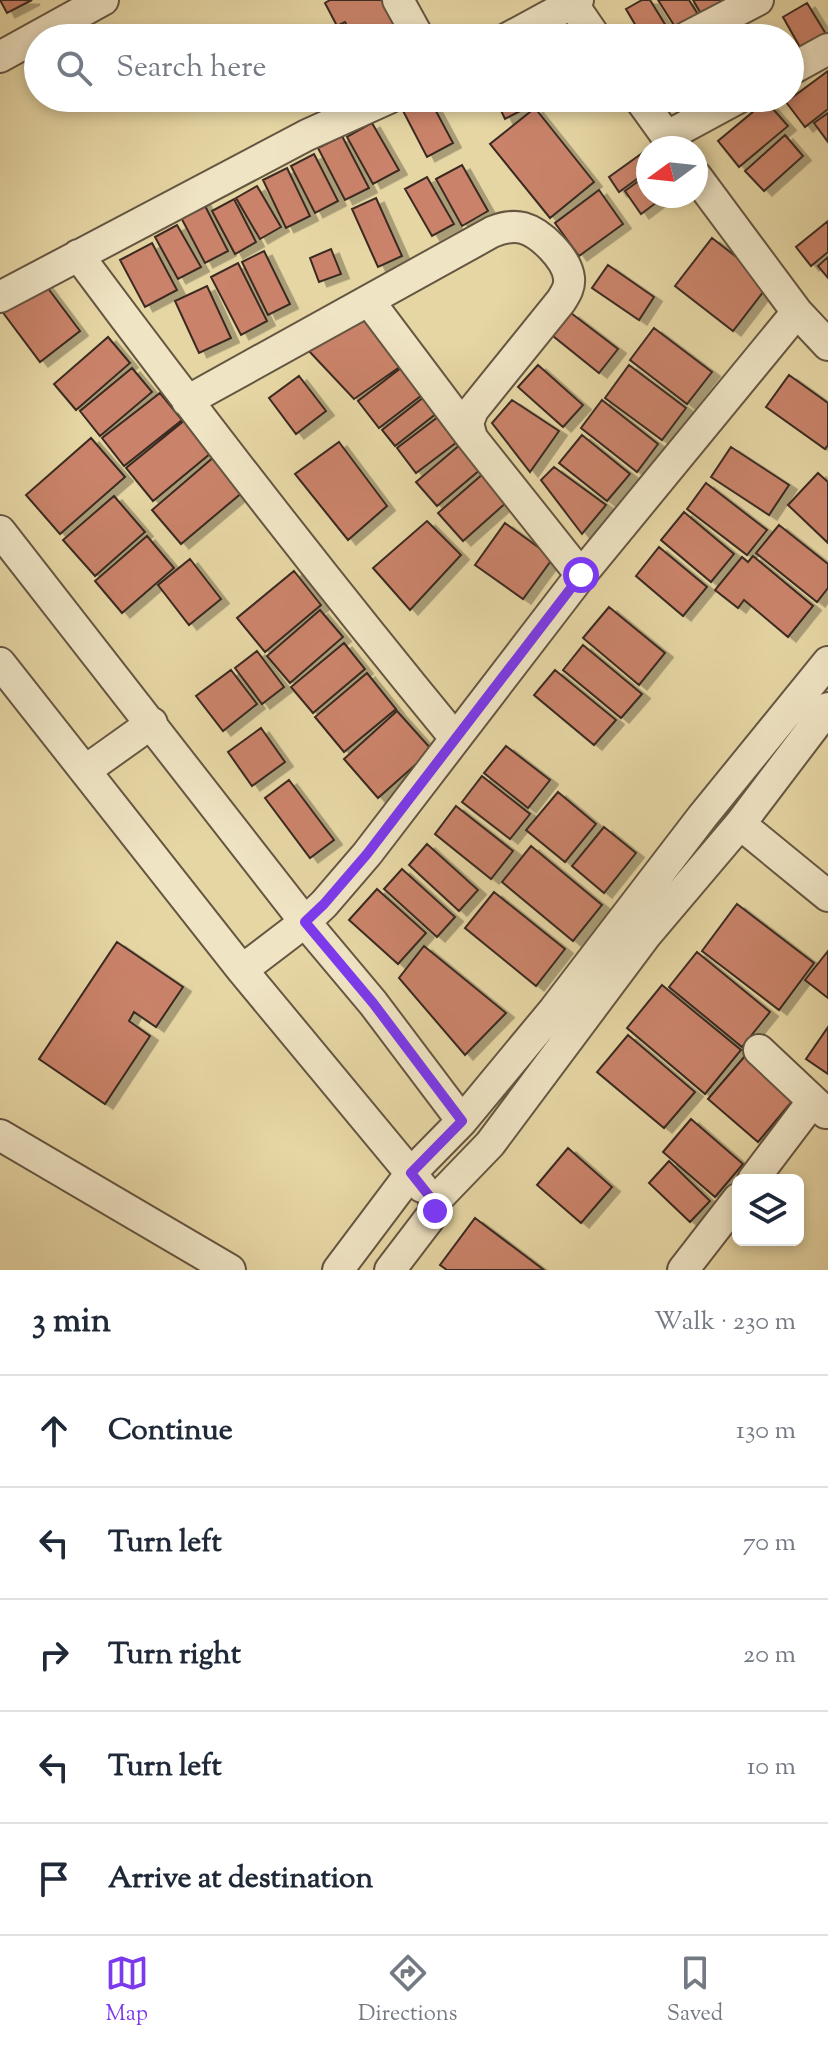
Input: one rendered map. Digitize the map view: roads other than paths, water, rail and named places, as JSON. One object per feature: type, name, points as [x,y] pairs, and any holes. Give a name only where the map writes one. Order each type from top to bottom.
[{"type":"street","points":[[60,24],[103,0]]},
{"type":"street","points":[[398,0],[411,24]]},
{"type":"street","points":[[712,24],[758,0]]},
{"type":"street","points":[[534,24],[575,2],[588,24]]},
{"type":"street","points":[[0,57],[24,44]]},
{"type":"street","points":[[804,62],[828,49]]},
{"type":"street","points":[[0,297],[307,135],[358,112]]},
{"type":"street","points":[[649,112],[667,136]]},
{"type":"street","points":[[680,136],[717,112]]},
{"type":"street","points":[[708,192],[797,312],[828,345]]},
{"type":"street","points":[[187,401],[492,232],[506,227],[520,227],[533,232],[562,261],[569,275],[569,288],[473,410],[468,423],[472,438]]},
{"type":"street","points":[[78,255],[366,631],[455,738]]},
{"type":"street","points":[[369,301],[581,575]]},
{"type":"street","points":[[242,970],[305,922],[367,854],[581,575],[797,312]]},
{"type":"street","points":[[0,531],[305,922],[373,1003],[462,1121]]},
{"type":"street","points":[[338,1270],[411,1173],[462,1121],[554,1010],[702,817],[828,662]]},
{"type":"street","points":[[0,663],[242,970],[434,1202],[435,1211],[390,1270]]},
{"type":"street","points":[[434,1202],[490,1144],[646,935],[740,824],[828,708]]},
{"type":"street","points":[[86,770],[152,723]]},
{"type":"street","points":[[740,824],[828,896]]},
{"type":"street","points":[[759,1050],[820,1108],[759,1174]]},
{"type":"street","points":[[0,1135],[230,1270]]},
{"type":"street","points":[[683,1270],[732,1207]]}]
